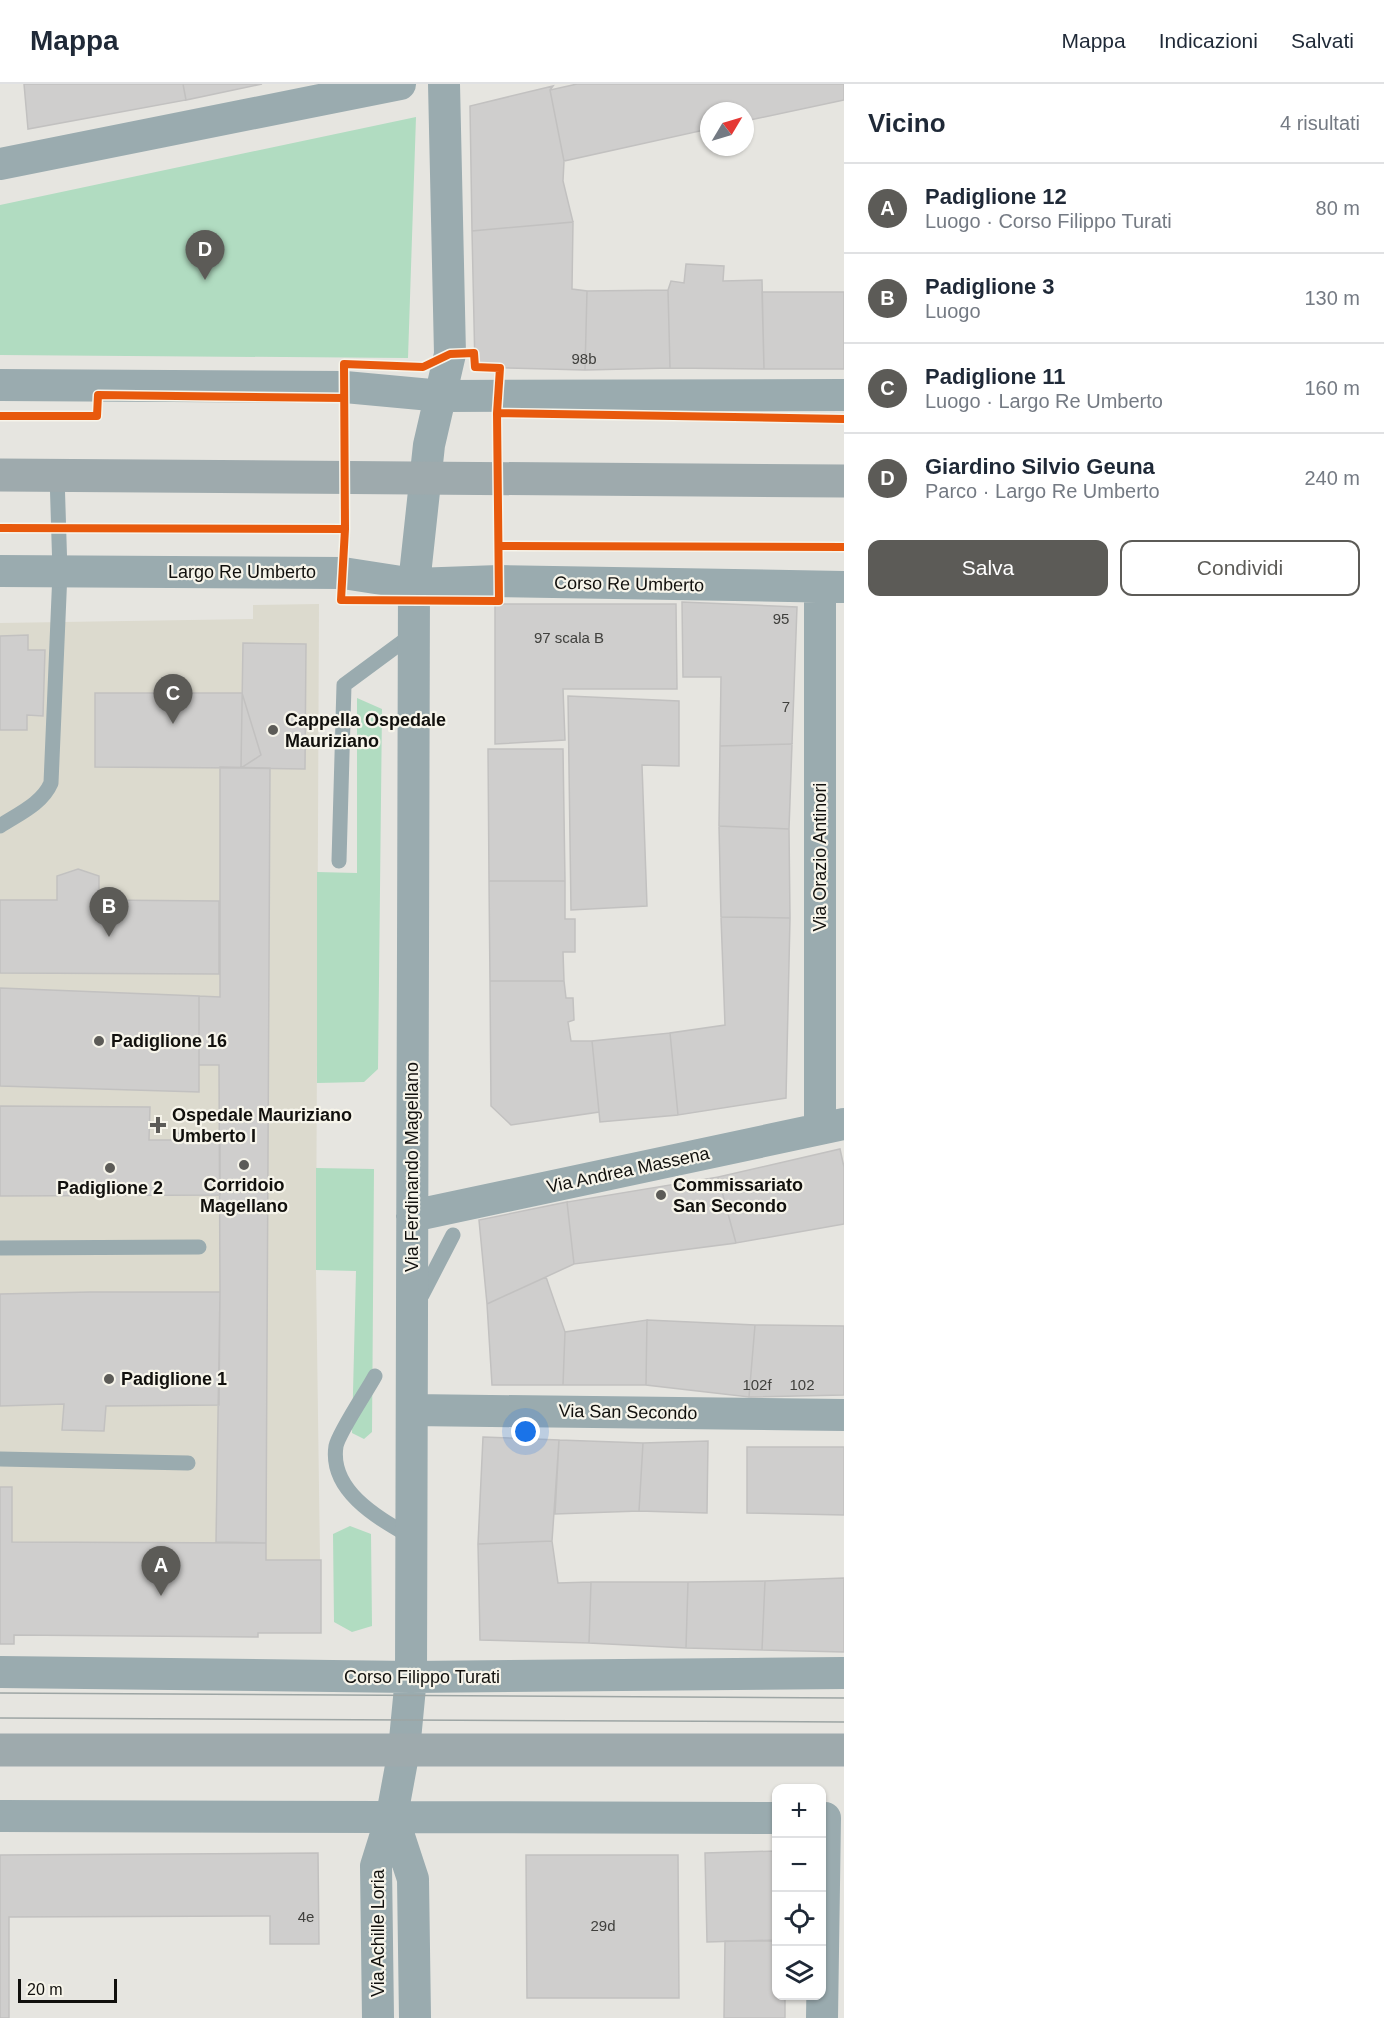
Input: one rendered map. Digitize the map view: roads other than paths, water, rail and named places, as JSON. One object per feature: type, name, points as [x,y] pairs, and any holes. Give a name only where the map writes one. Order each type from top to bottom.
[{"type":"main road","points":[[0,475],[844,481]]},
{"type":"main road","points":[[0,1750],[844,1750]]},
{"type":"street","points":[[0,164],[400,84]]},
{"type":"street","points":[[414,584],[429,446],[450,354],[444,84]]},
{"type":"street","points":[[0,385],[345,387],[442,396],[844,395]]},
{"type":"street","name":"Largo Re Umberto","points":[[0,571],[343,573],[414,584]]},
{"type":"street","name":"Corso Re Umberto","points":[[414,584],[499,581],[832,587]]},
{"type":"street","name":"Via Ferdinando Magellano","points":[[404,1750],[411,1677],[414,584]]},
{"type":"street","name":"Via Orazio Antinori","points":[[832,587],[832,1126]]},
{"type":"street","name":"Via Andrea Massena","points":[[412,1216],[832,1126]]},
{"type":"street","name":"Via San Secondo","points":[[412,1410],[844,1415]]},
{"type":"street","name":"Corso Filippo Turati","points":[[0,1672],[411,1677],[844,1673]]},
{"type":"street","name":"Via Achille Loria","points":[[378,2018],[376,1866],[392,1815],[404,1750]]},
{"type":"street","points":[[0,1816],[392,1815],[772,1818]]},
{"type":"street","name":"Via Achille Loria","points":[[392,1815],[413,1879],[415,2018]]},
{"type":"street","points":[[822,2018],[830,1818]]},
{"type":"lane","points":[[0,826],[42,798],[51,783],[60,572],[57,475]]},
{"type":"lane","points":[[339,861],[344,685],[413,634]]},
{"type":"lane","points":[[422,1295],[453,1235]]},
{"type":"lane","points":[[0,1248],[199,1247]]},
{"type":"lane","points":[[375,1376],[336,1445],[338,1477],[372,1514],[411,1538]]},
{"type":"lane","points":[[0,1459],[188,1463]]},
{"type":"tram line","points":[[0,1693],[844,1698]]},
{"type":"tram line","points":[[0,1718],[844,1722]]},
{"type":"place","name":"Giardino Silvio Geuna","points":[[205,280]]},
{"type":"place","name":"Padiglione 11","points":[[173,724]]},
{"type":"place","name":"Cappella Ospedale Mauriziano","points":[[273,730]]},
{"type":"place","name":"Padiglione 3","points":[[109,937]]},
{"type":"place","name":"Padiglione 16","points":[[99,1041]]},
{"type":"place","name":"Ospedale Mauriziano Umberto I","points":[[158,1125]]},
{"type":"place","name":"Corridoio Magellano","points":[[244,1165]]},
{"type":"place","name":"Padiglione 2","points":[[110,1168]]},
{"type":"place","name":"Commissariato San Secondo","points":[[661,1195]]},
{"type":"place","name":"Padiglione 1","points":[[109,1379]]},
{"type":"place","name":"Padiglione 12","points":[[161,1596]]}]
